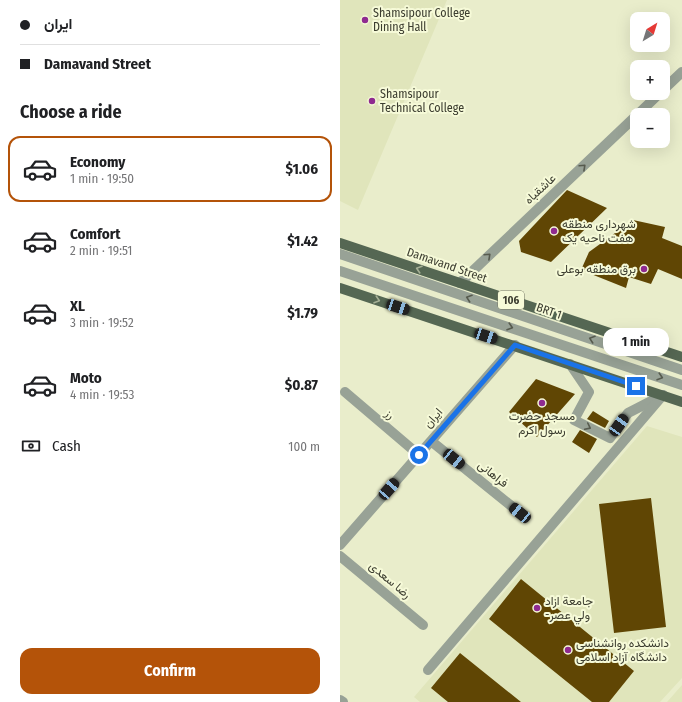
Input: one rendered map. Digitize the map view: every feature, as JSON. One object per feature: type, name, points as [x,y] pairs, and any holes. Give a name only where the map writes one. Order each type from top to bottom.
[{"type":"main road","name":"Damavand Street","points":[[340,243],[682,357]]},
{"type":"main road","points":[[340,288],[515,345],[682,402]]},
{"type":"street","points":[[670,83],[682,72]]},
{"type":"street","name":"عاشقباه","points":[[644,108],[653,100]]},
{"type":"street","name":"عاشقباه","points":[[460,283],[630,122]]},
{"type":"street","name":"BRT 1","points":[[340,254],[682,370]]},
{"type":"street","points":[[340,271],[682,384]]},
{"type":"street","name":"ایران","points":[[340,545],[515,345]]},
{"type":"street","points":[[570,364],[589,392],[574,420],[610,438],[628,413],[663,395]]},
{"type":"street","name":"رز","points":[[345,392],[419,455]]},
{"type":"street","points":[[428,670],[663,395]]},
{"type":"street","name":"فراهانی","points":[[431,440],[520,513]]},
{"type":"street","name":"رضا سعدی","points":[[340,556],[423,625]]},
{"type":"shaded area","name":"Shamsipour Technical College","points":[[340,0],[447,0],[358,210],[340,201]]},
{"type":"shaded area","points":[[647,426],[682,437],[682,678],[660,702],[420,702],[414,697]]},
{"type":"shaded area","points":[[682,685],[682,702],[667,702]]},
{"type":"building","points":[[567,190],[607,208],[551,262],[521,252],[519,241]]},
{"type":"building","points":[[633,220],[665,227],[662,238],[682,246],[682,279],[658,269],[651,284],[629,277],[626,288],[581,270],[589,252]]},
{"type":"building","name":"مسجد حضرت رسول اکرم","points":[[536,379],[575,394],[537,437],[509,412]]},
{"type":"building","points":[[593,411],[609,421],[605,428],[587,419]]},
{"type":"building","points":[[580,430],[597,439],[589,453],[572,442]]},
{"type":"building","points":[[651,498],[666,627],[614,633],[599,504]]},
{"type":"building","name":"دانشکده روانشناسی دانشگاه آزاد اسلامی","points":[[521,579],[634,671],[609,702],[592,702],[489,619]]},
{"type":"building","points":[[460,653],[521,702],[448,702],[431,688]]},
{"type":"place","name":"Shamsipour College Dining Hall","points":[[365,20]]},
{"type":"place","name":"Shamsipour Technical College","points":[[372,101]]},
{"type":"place","name":"شهرداری منطقه هفت ناحیه یک","points":[[554,231]]},
{"type":"place","name":"برق منطقه بوعلی","points":[[644,269]]},
{"type":"place","name":"مسجد حضرت رسول اکرم","points":[[542,403]]},
{"type":"place","name":"جامعة ازاد -ولي عصر","points":[[537,608]]},
{"type":"place","name":"دانشکده روانشناسی دانشگاه آزاد اسلامی","points":[[568,650]]},
{"type":"route","points":[[419,455],[515,345],[636,386]]}]
